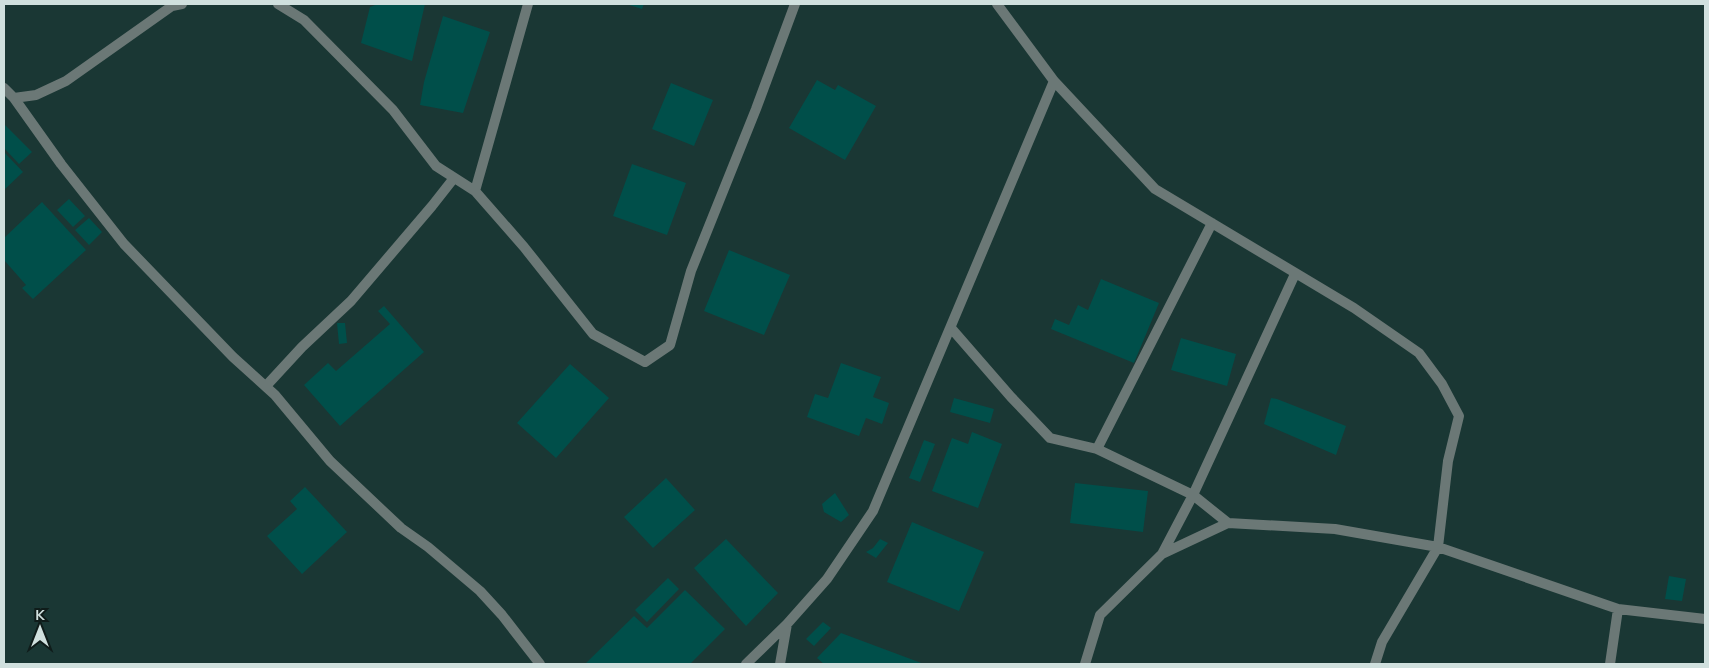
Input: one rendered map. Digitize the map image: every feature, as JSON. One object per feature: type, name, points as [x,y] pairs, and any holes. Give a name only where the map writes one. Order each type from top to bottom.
[{"type":"street","points":[[14,98],[36,95],[66,80],[172,6],[182,4]]},
{"type":"street","points":[[278,4],[304,20],[393,110],[436,166],[475,191],[524,248],[593,334],[645,362],[670,345],[691,270],[756,109],[795,4]]},
{"type":"street","points":[[475,191],[528,4]]},
{"type":"street","points":[[997,4],[1054,81],[1155,189],[1354,308],[1419,353],[1442,384],[1459,416],[1448,461],[1438,546],[1382,642],[1375,664]]},
{"type":"street","points":[[746,664],[787,624],[827,579],[873,511],[1054,81]]},
{"type":"street","points":[[4,88],[14,98],[61,164],[124,244],[233,357],[266,386],[330,461],[401,528],[435,552],[480,591],[502,615],[540,664]]},
{"type":"street","points":[[266,386],[302,347],[351,301],[454,178]]},
{"type":"street","points":[[1097,449],[1212,223]]},
{"type":"street","points":[[1085,664],[1100,615],[1162,554],[1193,495],[1295,274]]},
{"type":"street","points":[[950,328],[1011,398],[1050,438],[1097,449],[1193,495],[1228,523]]},
{"type":"street","points":[[1162,554],[1228,523],[1335,529],[1438,546],[1618,609],[1705,618]]},
{"type":"street","points":[[1610,664],[1618,609]]},
{"type":"street","points":[[780,664],[787,624]]},
{"type":"building","points":[[378,4],[425,4],[412,61],[361,43],[370,7]]},
{"type":"building","points":[[626,4],[644,4],[642,9]]},
{"type":"building","points":[[443,16],[490,32],[463,113],[420,105],[424,82]]},
{"type":"building","points":[[817,80],[835,90],[838,85],[876,106],[845,160],[789,128]]},
{"type":"building","points":[[671,83],[713,100],[694,146],[652,129]]},
{"type":"building","points":[[4,124],[32,152],[19,164],[4,148]]},
{"type":"building","points":[[4,152],[23,172],[4,190]]},
{"type":"building","points":[[632,164],[686,183],[667,235],[613,216]]},
{"type":"building","points":[[69,199],[85,216],[73,227],[57,210]]},
{"type":"building","points":[[42,202],[86,250],[33,299],[22,288],[26,285],[4,260],[4,238]]},
{"type":"building","points":[[89,218],[102,232],[89,245],[75,230]]},
{"type":"building","points":[[729,250],[790,275],[764,335],[704,311]]},
{"type":"building","points":[[1101,279],[1159,303],[1134,363],[1051,329],[1055,319],[1069,325],[1078,305],[1088,310]]},
{"type":"building","points":[[384,306],[424,352],[340,426],[304,385],[328,363],[336,371],[390,324],[378,311]]},
{"type":"building","points":[[337,323],[345,323],[347,343],[339,344]]},
{"type":"building","points":[[1181,338],[1236,354],[1227,386],[1171,370]]},
{"type":"building","points":[[841,363],[881,377],[873,397],[889,403],[882,424],[866,418],[859,436],[807,417],[815,394],[828,398]]},
{"type":"building","points":[[570,364],[609,398],[556,458],[517,423]]},
{"type":"building","points":[[954,398],[994,409],[990,423],[950,412]]},
{"type":"building","points":[[1271,398],[1346,426],[1336,455],[1264,424]]},
{"type":"building","points":[[972,432],[1002,444],[978,508],[932,491],[952,438],[968,444]]},
{"type":"building","points":[[924,440],[935,444],[920,482],[909,478]]},
{"type":"building","points":[[666,478],[695,510],[653,548],[624,517]]},
{"type":"building","points":[[1075,483],[1148,491],[1143,532],[1070,523]]},
{"type":"building","points":[[305,487],[347,532],[302,574],[267,536],[297,509],[290,501]]},
{"type":"building","points":[[835,493],[849,515],[841,522],[824,512],[822,504]]},
{"type":"building","points":[[912,522],[984,552],[959,611],[887,582]]},
{"type":"building","points":[[726,539],[778,593],[746,626],[694,568]]},
{"type":"building","points":[[880,539],[888,543],[876,558],[866,552],[873,548]]},
{"type":"building","points":[[1669,576],[1686,579],[1682,601],[1665,599]]},
{"type":"building","points":[[668,578],[679,589],[647,622],[635,610]]},
{"type":"building","points":[[685,590],[725,629],[690,664],[585,664],[634,616],[647,628]]},
{"type":"building","points":[[823,622],[831,628],[814,646],[806,639]]},
{"type":"building","points":[[841,633],[924,664],[824,664],[817,658]]}]
